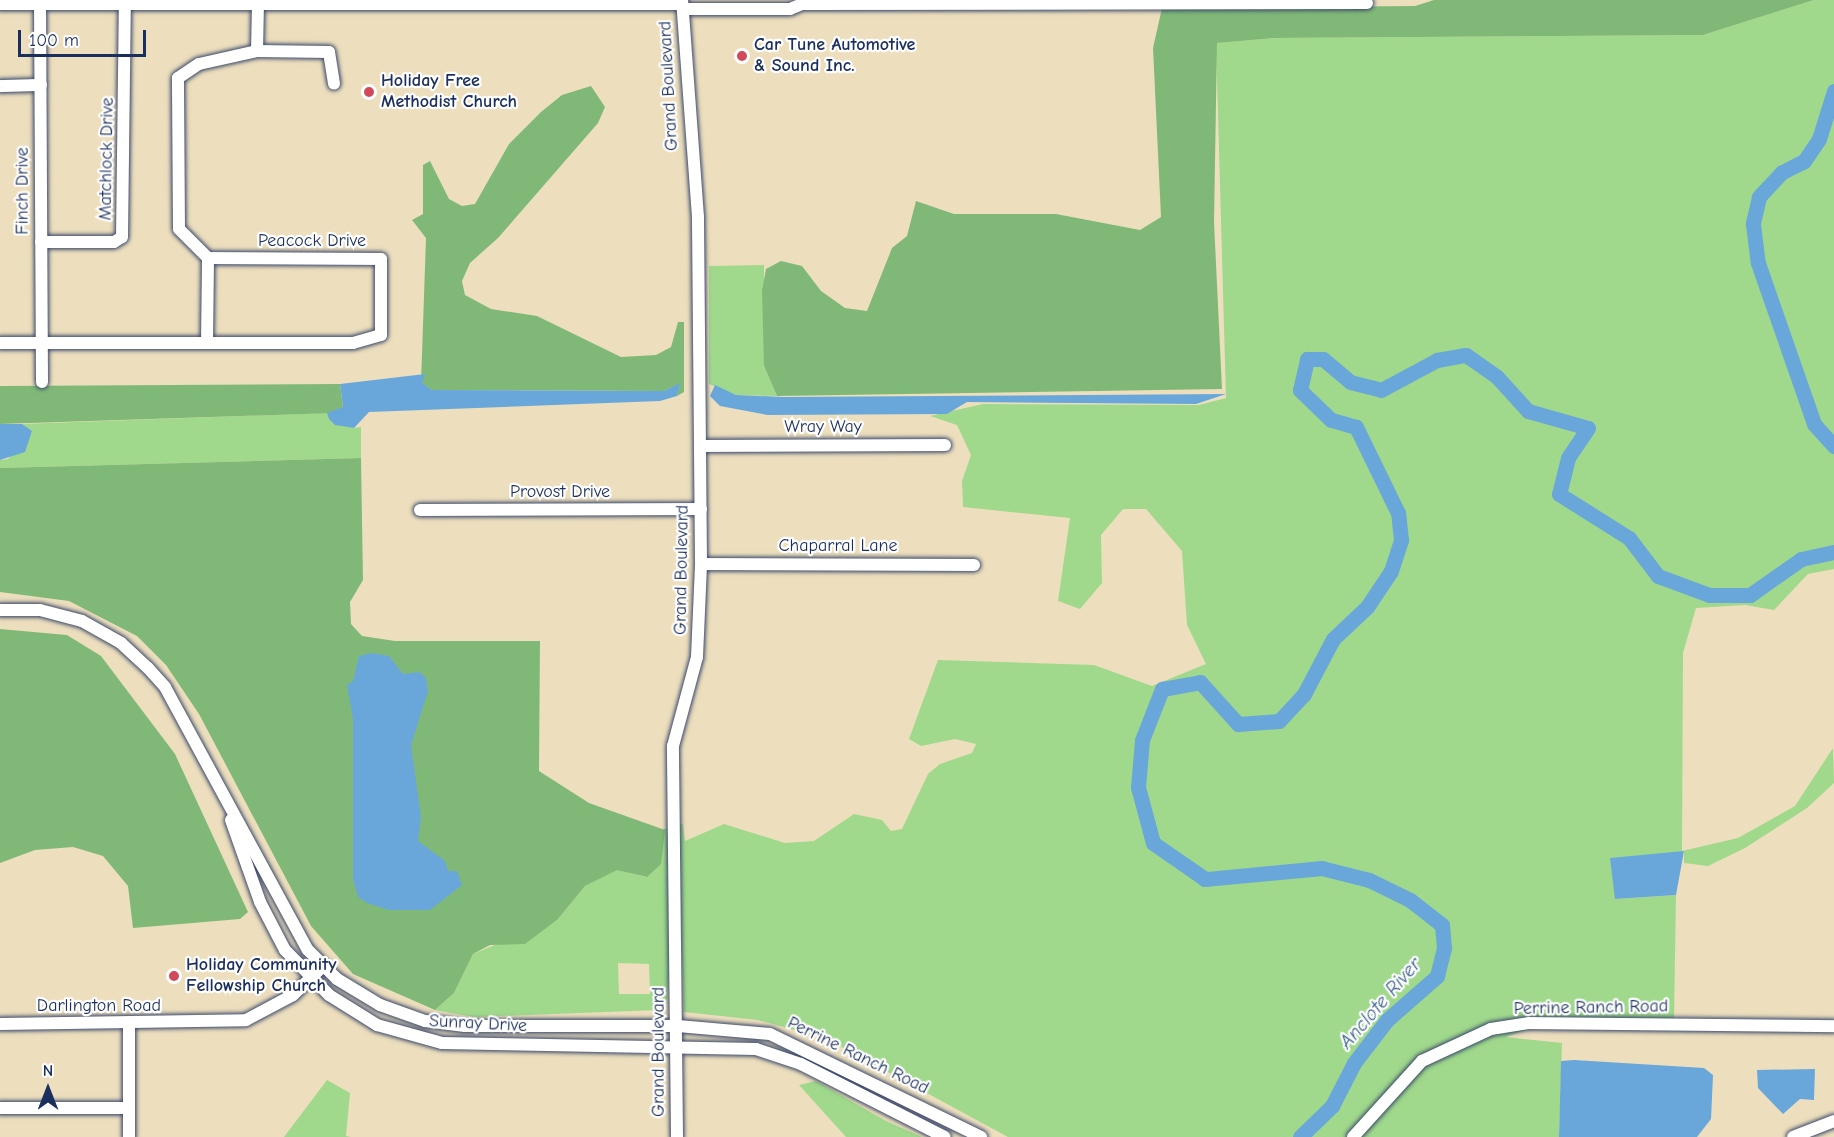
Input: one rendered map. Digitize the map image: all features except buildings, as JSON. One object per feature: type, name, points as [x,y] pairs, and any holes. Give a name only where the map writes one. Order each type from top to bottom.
[{"type":"street","points":[[0,4],[40,2],[258,4],[484,2],[683,4],[790,9],[807,2],[1367,3]]},
{"type":"street","name":"Finch Drive","points":[[40,2],[42,382]]},
{"type":"street","name":"Matchlock Drive","points":[[41,242],[114,242],[122,237],[125,2]]},
{"type":"street","points":[[258,4],[258,51]]},
{"type":"street","name":"Grand Boulevard","points":[[677,1137],[678,1026],[673,746],[697,657],[701,564],[698,216],[683,4]]},
{"type":"street","points":[[207,344],[208,258],[179,229],[178,78],[199,64],[258,51],[329,52],[334,84]]},
{"type":"street","points":[[0,86],[40,85]]},
{"type":"street","name":"Peacock Drive","points":[[0,343],[353,343],[381,334],[381,259],[208,258]]},
{"type":"street","name":"Wray Way","points":[[700,446],[945,445]]},
{"type":"street","name":"Provost Drive","points":[[420,510],[701,509]]},
{"type":"street","name":"Chaparral Lane","points":[[701,564],[974,565]]},
{"type":"street","name":"Sunray Drive","points":[[0,610],[40,610],[82,621],[121,643],[165,687],[275,895],[323,966],[380,1005],[425,1021],[465,1026],[678,1026]]},
{"type":"street","name":"Sunray Drive","points":[[227,804],[268,922],[311,979],[356,1015],[442,1043],[678,1044]]},
{"type":"street","name":"Darlington Road","points":[[0,1024],[129,1024],[246,1020],[270,1010],[311,979],[323,966]]},
{"type":"street","name":"Perrine Ranch Road","points":[[1353,1137],[1422,1061],[1491,1029],[1530,1023],[1834,1026]]},
{"type":"street","points":[[129,1024],[129,1137]]},
{"type":"street","name":"Perrine Ranch Road","points":[[678,1026],[734,1028],[794,1041],[981,1137]]},
{"type":"street","name":"Perrine Ranch Road","points":[[678,1044],[756,1049],[782,1056],[945,1137]]},
{"type":"street","points":[[0,1108],[129,1108]]},
{"type":"street","points":[[1793,1137],[1834,1121]]},
{"type":"green space","points":[[1434,0],[1814,0],[1703,35],[1274,38],[1217,43],[1214,222],[1222,389],[777,396],[764,366],[762,291],[766,269],[781,261],[802,266],[821,291],[845,308],[867,311],[892,248],[907,236],[916,201],[954,214],[1056,214],[1140,230],[1161,217],[1153,48],[1162,8],[1415,6]]},
{"type":"green space","points":[[1814,0],[1834,0],[1834,569],[1808,574],[1774,610],[1745,605],[1696,608],[1683,653],[1682,851],[1738,838],[1795,806],[1833,748],[1834,783],[1807,808],[1745,848],[1708,866],[1684,863],[1684,851],[1615,899],[1676,895],[1674,1019],[1489,1025],[1421,1057],[1347,1137],[1008,1137],[827,1039],[758,1020],[684,1012],[678,825],[683,824],[685,841],[724,824],[785,843],[814,841],[854,814],[882,820],[891,831],[902,829],[928,774],[940,764],[972,753],[976,744],[955,739],[921,746],[909,739],[938,660],[1094,665],[1152,686],[1206,664],[1187,625],[1182,551],[1146,509],[1123,509],[1101,535],[1102,583],[1080,609],[1058,601],[1070,518],[963,507],[962,481],[971,455],[957,425],[930,416],[983,404],[1199,405],[1226,398],[1216,43],[1276,38],[1703,35]]},
{"type":"green space","points":[[591,86],[605,107],[598,123],[498,238],[470,263],[462,281],[465,295],[491,309],[537,316],[621,357],[656,355],[671,347],[678,322],[684,322],[684,392],[677,396],[679,384],[664,391],[432,390],[421,383],[426,238],[412,220],[423,214],[423,165],[430,161],[449,199],[462,206],[475,204],[509,144],[562,95]]},
{"type":"green space","points":[[764,265],[764,366],[777,396],[736,395],[709,384],[709,266]]},
{"type":"green space","points":[[340,384],[343,407],[334,413],[0,424],[0,386]]},
{"type":"green space","points":[[327,413],[353,428],[361,427],[361,458],[0,468],[0,460],[8,459],[32,432],[22,424]]},
{"type":"green space","points":[[361,458],[363,580],[350,602],[351,624],[362,636],[395,641],[540,641],[539,771],[589,803],[665,830],[661,864],[647,877],[617,870],[585,886],[558,919],[525,944],[490,945],[473,954],[454,993],[435,1010],[353,974],[311,926],[199,714],[166,665],[137,636],[69,601],[0,592],[0,468]]},
{"type":"green space","points":[[0,629],[67,635],[101,656],[175,754],[248,912],[240,919],[133,928],[128,886],[103,856],[73,847],[35,850],[0,863]]},
{"type":"green space","points":[[670,827],[670,962],[667,1000],[660,1010],[473,1017],[435,1010],[454,993],[473,954],[558,919],[585,886],[617,869],[645,877],[660,864],[664,829]],"holes":[[[618,963],[649,964],[650,994],[619,994]]]},
{"type":"green space","points":[[1527,1029],[1506,1037],[1562,1043],[1559,1137],[1359,1137],[1425,1065],[1492,1034]]},
{"type":"green space","points":[[327,1080],[350,1093],[346,1136],[351,1137],[284,1137]]},
{"type":"green space","points":[[816,1081],[886,1121],[922,1137],[846,1137],[799,1085]]},
{"type":"water","points":[[425,374],[422,383],[432,390],[664,391],[680,383],[677,396],[660,401],[369,412],[354,428],[335,425],[329,419],[327,413],[343,407],[340,384]]},
{"type":"water","points":[[715,385],[736,395],[783,397],[1226,394],[1196,404],[967,402],[947,414],[768,415],[720,406],[710,396]]},
{"type":"water","points":[[0,424],[22,424],[32,431],[25,452],[0,460]]},
{"type":"water","points":[[372,653],[389,656],[403,674],[419,672],[426,678],[428,691],[411,745],[421,817],[418,841],[445,861],[448,871],[457,871],[462,885],[430,910],[389,910],[367,903],[358,897],[353,879],[353,719],[347,685],[353,681],[359,656]]},
{"type":"water","points":[[1684,851],[1676,895],[1615,899],[1610,858]]},
{"type":"water","points":[[1561,1061],[1704,1068],[1713,1075],[1711,1119],[1697,1137],[1559,1137]]},
{"type":"water","points":[[1815,1069],[1814,1100],[1800,1099],[1783,1114],[1758,1088],[1757,1070]]},
{"type":"waterway","name":"Anclote River","points":[[1834,91],[1819,139],[1804,161],[1782,172],[1759,197],[1753,224],[1758,263],[1814,424],[1834,446]]},
{"type":"waterway","name":"Anclote River","points":[[1300,1137],[1332,1106],[1354,1063],[1387,1020],[1437,976],[1444,948],[1442,925],[1410,900],[1369,880],[1322,868],[1205,879],[1153,843],[1138,787],[1142,740],[1162,689],[1200,682],[1238,724],[1279,721],[1304,694],[1333,639],[1367,607],[1391,571],[1401,540],[1398,513],[1356,427],[1331,420],[1300,390],[1307,359],[1323,359],[1350,382],[1381,390],[1437,360],[1466,355],[1497,377],[1528,411],[1588,428],[1568,458],[1559,494],[1629,538],[1658,576],[1709,595],[1750,595],[1801,559],[1834,552]]},
{"type":"place","name":"Car Tune Automotive & Sound Inc.","points":[[742,56]]},
{"type":"place","name":"Holiday Free Methodist Church","points":[[369,92]]},
{"type":"place","name":"Holiday Community Fellowship Church","points":[[174,976]]}]
